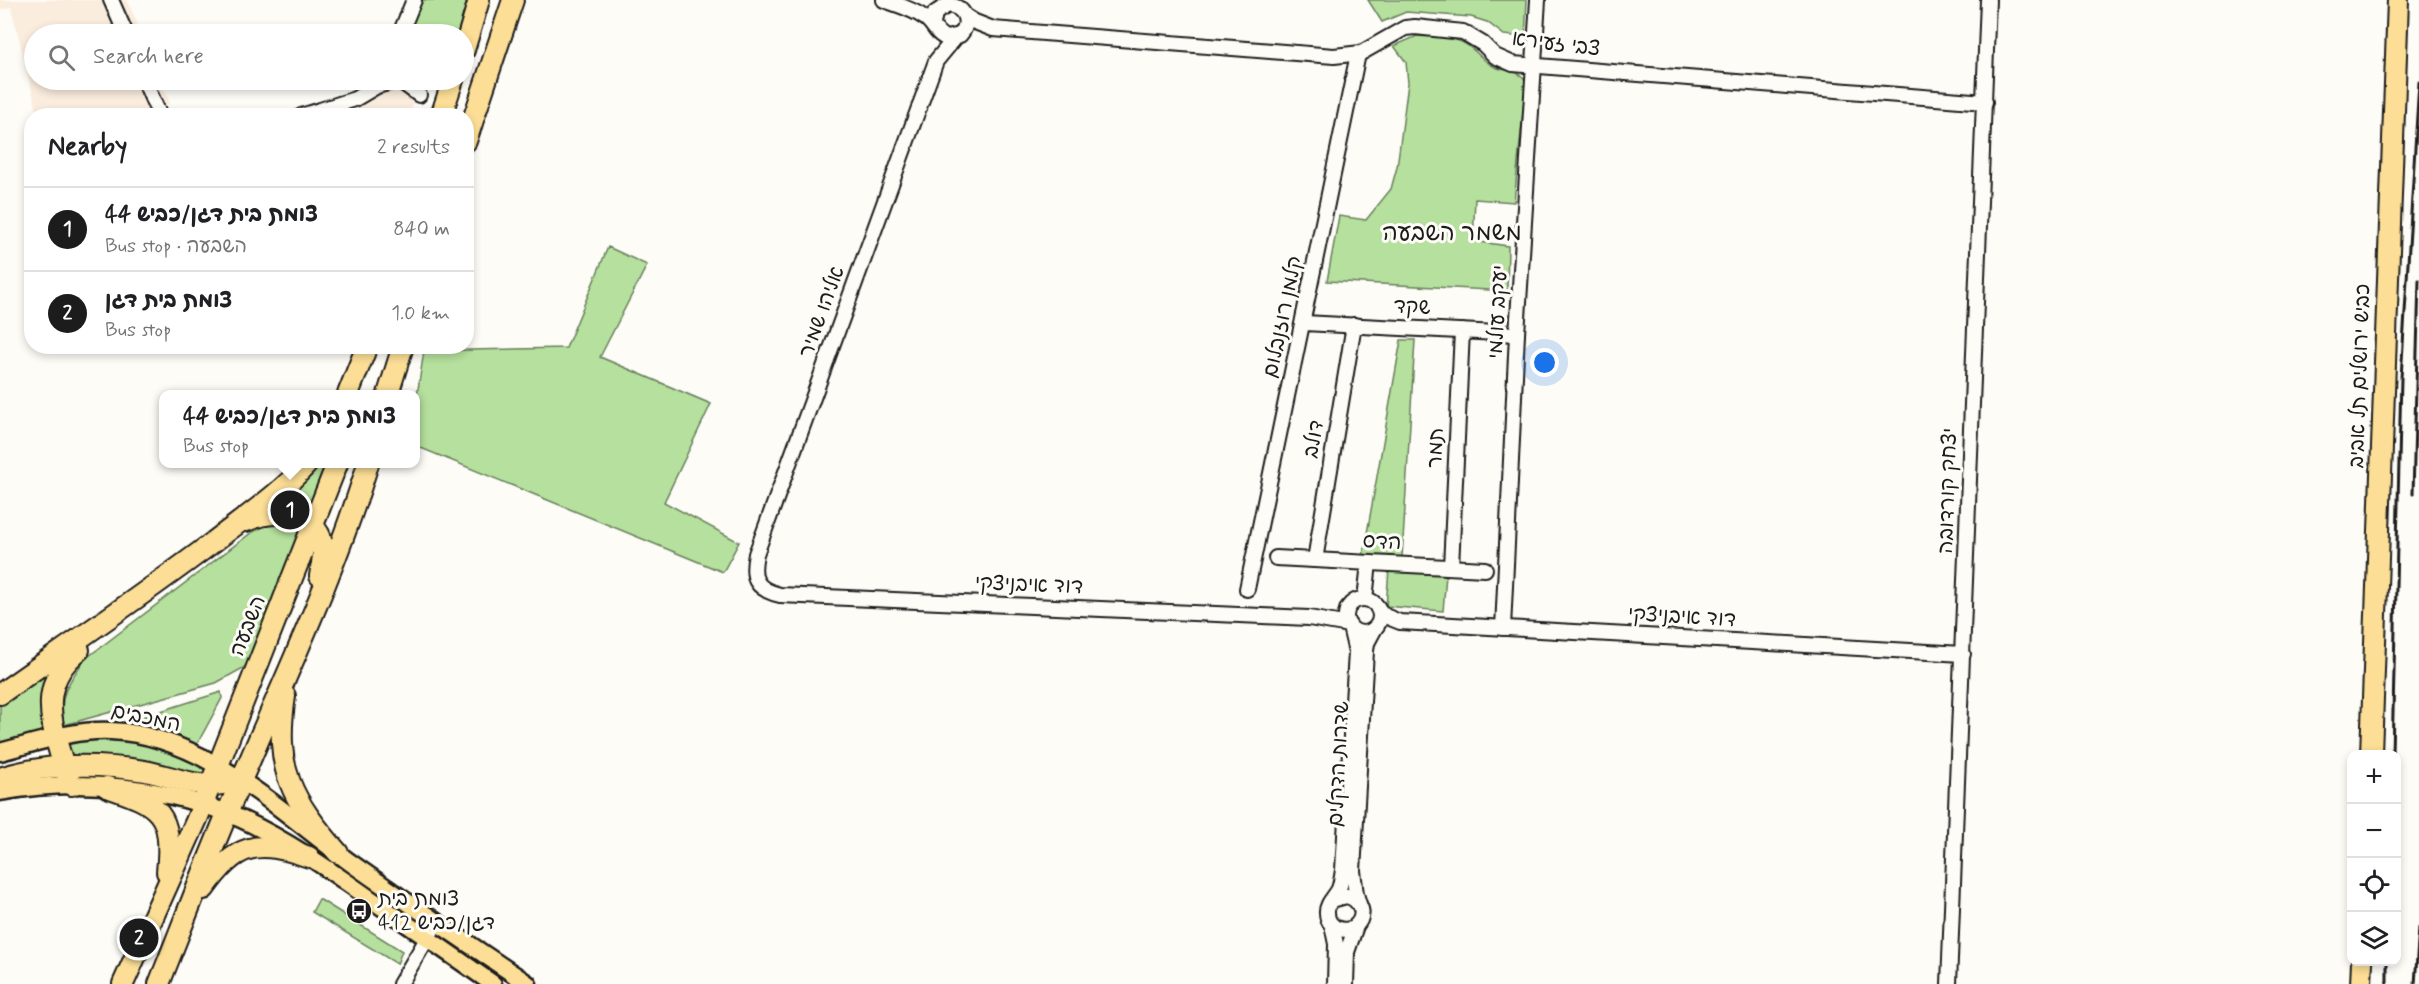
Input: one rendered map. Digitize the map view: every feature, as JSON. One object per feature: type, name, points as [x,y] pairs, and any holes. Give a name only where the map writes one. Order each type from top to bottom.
[{"type":"highway","points":[[472,24],[479,0]]},
{"type":"highway","points":[[474,117],[513,0]]},
{"type":"highway","name":"כביש ירושלים תל אביב","points":[[2371,750],[2396,69],[2395,0]]},
{"type":"highway","points":[[444,108],[450,90]]},
{"type":"highway","points":[[350,390],[364,354]]},
{"type":"highway","points":[[363,390],[375,354]]},
{"type":"highway","points":[[389,390],[400,354]]},
{"type":"highway","points":[[0,694],[162,580],[233,526],[303,468]]},
{"type":"highway","name":"השבעה","points":[[123,984],[218,767],[335,468]]},
{"type":"highway","points":[[159,984],[241,782],[313,614],[347,527],[367,468]]},
{"type":"highway","points":[[233,526],[275,513],[300,518],[313,527],[319,534],[323,559],[313,614]]},
{"type":"highway","points":[[72,785],[56,738],[51,697],[53,684],[64,664],[162,580]]},
{"type":"highway","points":[[288,672],[281,720],[284,768],[302,808],[338,853]]},
{"type":"highway","points":[[0,778],[28,771],[64,767],[123,768],[163,775],[201,786],[241,782]]},
{"type":"highway","points":[[107,787],[151,805],[164,819],[170,848],[166,888]]},
{"type":"highway","points":[[190,908],[218,871],[239,852],[260,846],[309,856]]},
{"type":"highway","points":[[2362,984],[2363,966]]},
{"type":"main road","name":"המכבים","points":[[0,752],[96,731],[127,732],[185,749],[218,767],[279,807],[338,853],[528,984]]},
{"type":"main road","points":[[0,792],[72,785],[107,787],[148,792],[228,814],[269,833],[309,856],[493,984]]},
{"type":"street","points":[[111,0],[122,24]]},
{"type":"street","points":[[404,24],[414,0]]},
{"type":"street","points":[[884,0],[914,11],[931,12],[944,5],[953,6],[962,9],[965,27],[957,36],[946,38],[914,11]]},
{"type":"street","name":"יעקב עולמי","points":[[1503,627],[1517,334],[1538,0]]},
{"type":"street","name":"יצחק קורדובה","points":[[1949,984],[1988,0]]},
{"type":"street","points":[[934,27],[933,19],[944,5]]},
{"type":"street","name":"צבי זעירא","points":[[962,9],[975,22],[993,28],[1325,55],[1358,54],[1405,28],[1415,27],[1463,32],[1483,44],[1494,56],[1502,60],[1534,66],[1985,102]]},
{"type":"street","name":"אליהו שמיר","points":[[934,27],[936,61]]},
{"type":"street","name":"צבי זעירא","points":[[957,36],[993,28]]},
{"type":"street","name":"אליהו שמיר","points":[[755,578],[756,554],[936,61],[942,50],[957,36]]},
{"type":"street","name":"קלמן רוזנבלום","points":[[1247,589],[1358,54]]},
{"type":"street","points":[[148,90],[156,108]]},
{"type":"street","points":[[326,108],[355,99],[370,90]]},
{"type":"street","points":[[413,90],[419,94]]},
{"type":"street","name":"שקד","points":[[1304,323],[1517,334]]},
{"type":"street","name":"דולב","points":[[1315,560],[1354,325]]},
{"type":"street","name":"תמר","points":[[1451,567],[1462,331]]},
{"type":"street","name":"הדס","points":[[1276,558],[1485,569]]},
{"type":"street","points":[[1365,599],[1369,563]]},
{"type":"street","name":"דוד איבניצקי","points":[[755,578],[762,589],[780,595],[1309,618],[1349,626]]},
{"type":"street","points":[[1365,599],[1371,601],[1378,609],[1380,619],[1376,627],[1362,633],[1349,626],[1346,618],[1349,606],[1355,601],[1365,599]]},
{"type":"street","name":"דוד איבניצקי","points":[[1309,618],[1349,606]]},
{"type":"street","name":"דוד איבניצקי","points":[[1378,609],[1384,616],[1400,622]]},
{"type":"street","name":"דוד איבניצקי","points":[[1376,627],[1400,622],[1963,654]]},
{"type":"street","name":"שדרות הדקלים","points":[[1332,900],[1341,881],[1356,652],[1349,626]]},
{"type":"street","name":"שדרות הדקלים","points":[[1359,904],[1354,884],[1354,859],[1366,651],[1367,643],[1376,627]]},
{"type":"street","points":[[1335,984],[1336,944],[1327,910],[1332,900],[1346,896],[1359,904],[1361,916],[1347,952],[1346,984]]},
{"type":"street","points":[[400,984],[437,922]]},
{"type":"street","points":[[1332,926],[1341,930],[1356,926]]},
{"type":"shaded area","points":[[0,0],[127,0],[138,24],[24,24],[24,59],[11,7],[0,10]]},
{"type":"shaded area","points":[[32,90],[164,90],[170,103],[159,108],[36,108]]},
{"type":"shaded area","points":[[377,90],[407,90],[416,97],[412,108],[338,108]]},
{"type":"green space","points":[[418,0],[476,0],[468,24],[407,24]]},
{"type":"green space","points":[[1368,0],[1527,0],[1525,37],[1504,35],[1487,22],[1471,17],[1406,12],[1382,22]]},
{"type":"green space","points":[[1417,36],[1449,38],[1464,43],[1489,63],[1520,75],[1526,82],[1514,202],[1475,199],[1473,241],[1508,246],[1507,291],[1327,281],[1339,216],[1366,220],[1391,189],[1397,167],[1408,83],[1406,62],[1394,46]]},
{"type":"green space","points":[[608,247],[647,265],[600,357],[711,404],[664,502],[739,542],[723,572],[420,448],[420,390],[418,390],[424,354],[474,354],[474,350],[566,348]]},
{"type":"green space","points":[[1401,340],[1415,340],[1402,558],[1363,556]]},
{"type":"green space","points":[[316,468],[324,468],[308,510],[287,504],[276,505]]},
{"type":"green space","points":[[287,525],[305,533],[245,667],[216,683],[64,725],[62,705],[66,690],[85,659],[251,533],[265,526]]},
{"type":"green space","points":[[1389,570],[1446,575],[1443,611],[1386,606]]},
{"type":"green space","points":[[48,670],[40,699],[46,735],[0,746],[0,703]]},
{"type":"green space","points":[[221,692],[222,698],[195,748],[125,729],[123,723]]},
{"type":"green space","points":[[130,736],[214,769],[208,782],[66,763],[60,740]]},
{"type":"green space","points":[[319,899],[402,951],[397,964],[312,912]]},
{"type":"railway","points":[[2392,750],[2401,378],[2419,82]]},
{"type":"railway","points":[[2413,494],[2419,280]]},
{"type":"railway","points":[[2415,984],[2419,928]]},
{"type":"railway","points":[[2387,966],[2387,984]]},
{"type":"place","name":"צומת בית דגן/כביש 44","points":[[290,510]]},
{"type":"place","name":"צומת בית דגן/כביש 412","points":[[359,911]]},
{"type":"place","name":"צומת בית דגן","points":[[139,938]]},
{"type":"district","name":"משמר השבעה","points":[[1452,233]]}]
